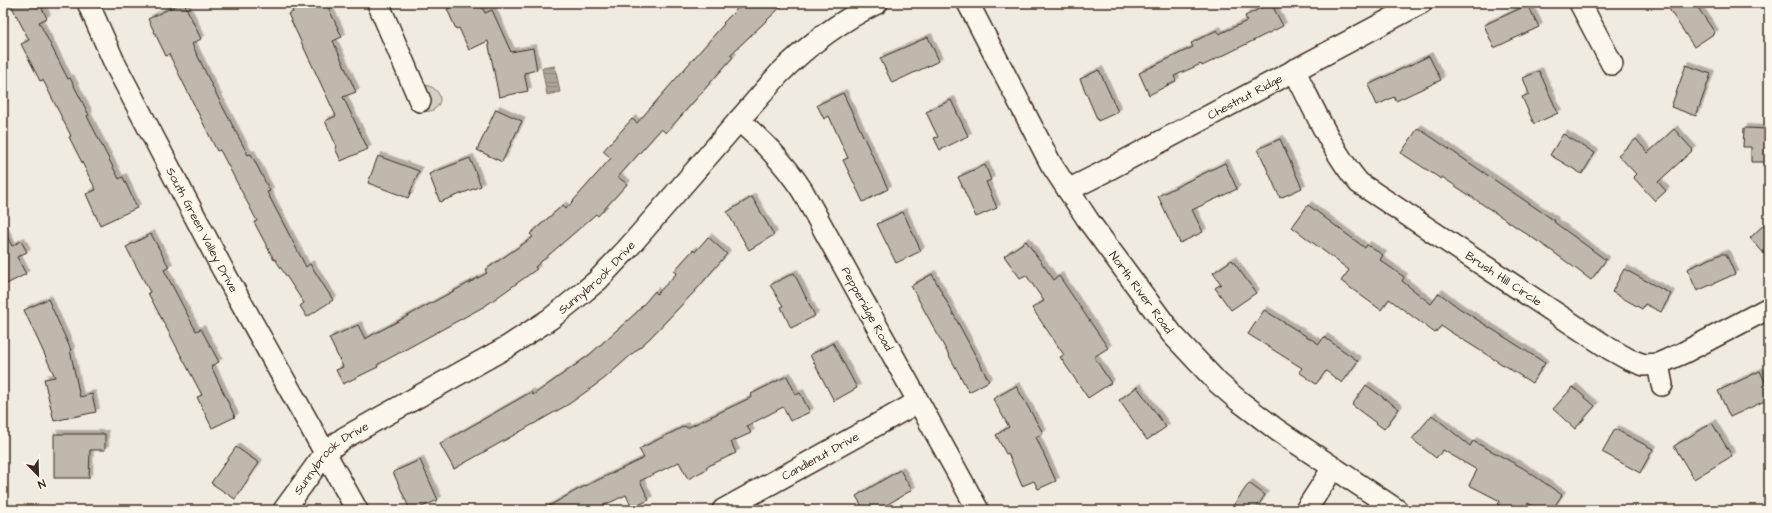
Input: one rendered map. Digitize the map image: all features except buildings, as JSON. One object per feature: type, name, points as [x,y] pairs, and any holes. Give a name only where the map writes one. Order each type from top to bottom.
[{"type":"street","name":"South Green Valley Drive","points":[[88,3],[114,64],[220,263],[357,510]]},
{"type":"street","points":[[378,3],[420,101]]},
{"type":"street","name":"Sunnybrook Drive","points":[[284,510],[326,452],[344,438],[507,347],[550,319],[598,280],[629,247],[779,74],[798,56],[838,25],[877,3]]},
{"type":"street","name":"North River Road","points":[[968,3],[1038,140],[1068,190],[1090,223],[1172,334],[1218,383],[1239,402],[1276,430],[1397,510]]},
{"type":"street","name":"Chestnut Ridge","points":[[1068,190],[1421,3]]},
{"type":"street","points":[[1580,3],[1612,64]]},
{"type":"street","name":"Brush Hill Circle","points":[[1294,70],[1346,168],[1359,183],[1610,349],[1628,359],[1644,364],[1658,364],[1683,353],[1769,308]]},
{"type":"street","name":"Pepperidge Road","points":[[739,120],[773,151],[788,168],[802,190],[978,510]]},
{"type":"street","points":[[1658,364],[1662,385]]},
{"type":"street","name":"Candlenut Drive","points":[[723,510],[918,402]]},
{"type":"street","points":[[1306,510],[1333,468]]},
{"type":"shaded area","points":[[555,66],[560,92],[547,95],[542,68]]},
{"type":"shaded area","points":[[425,85],[432,87],[440,96],[438,106],[434,110],[420,111],[418,87]]}]
